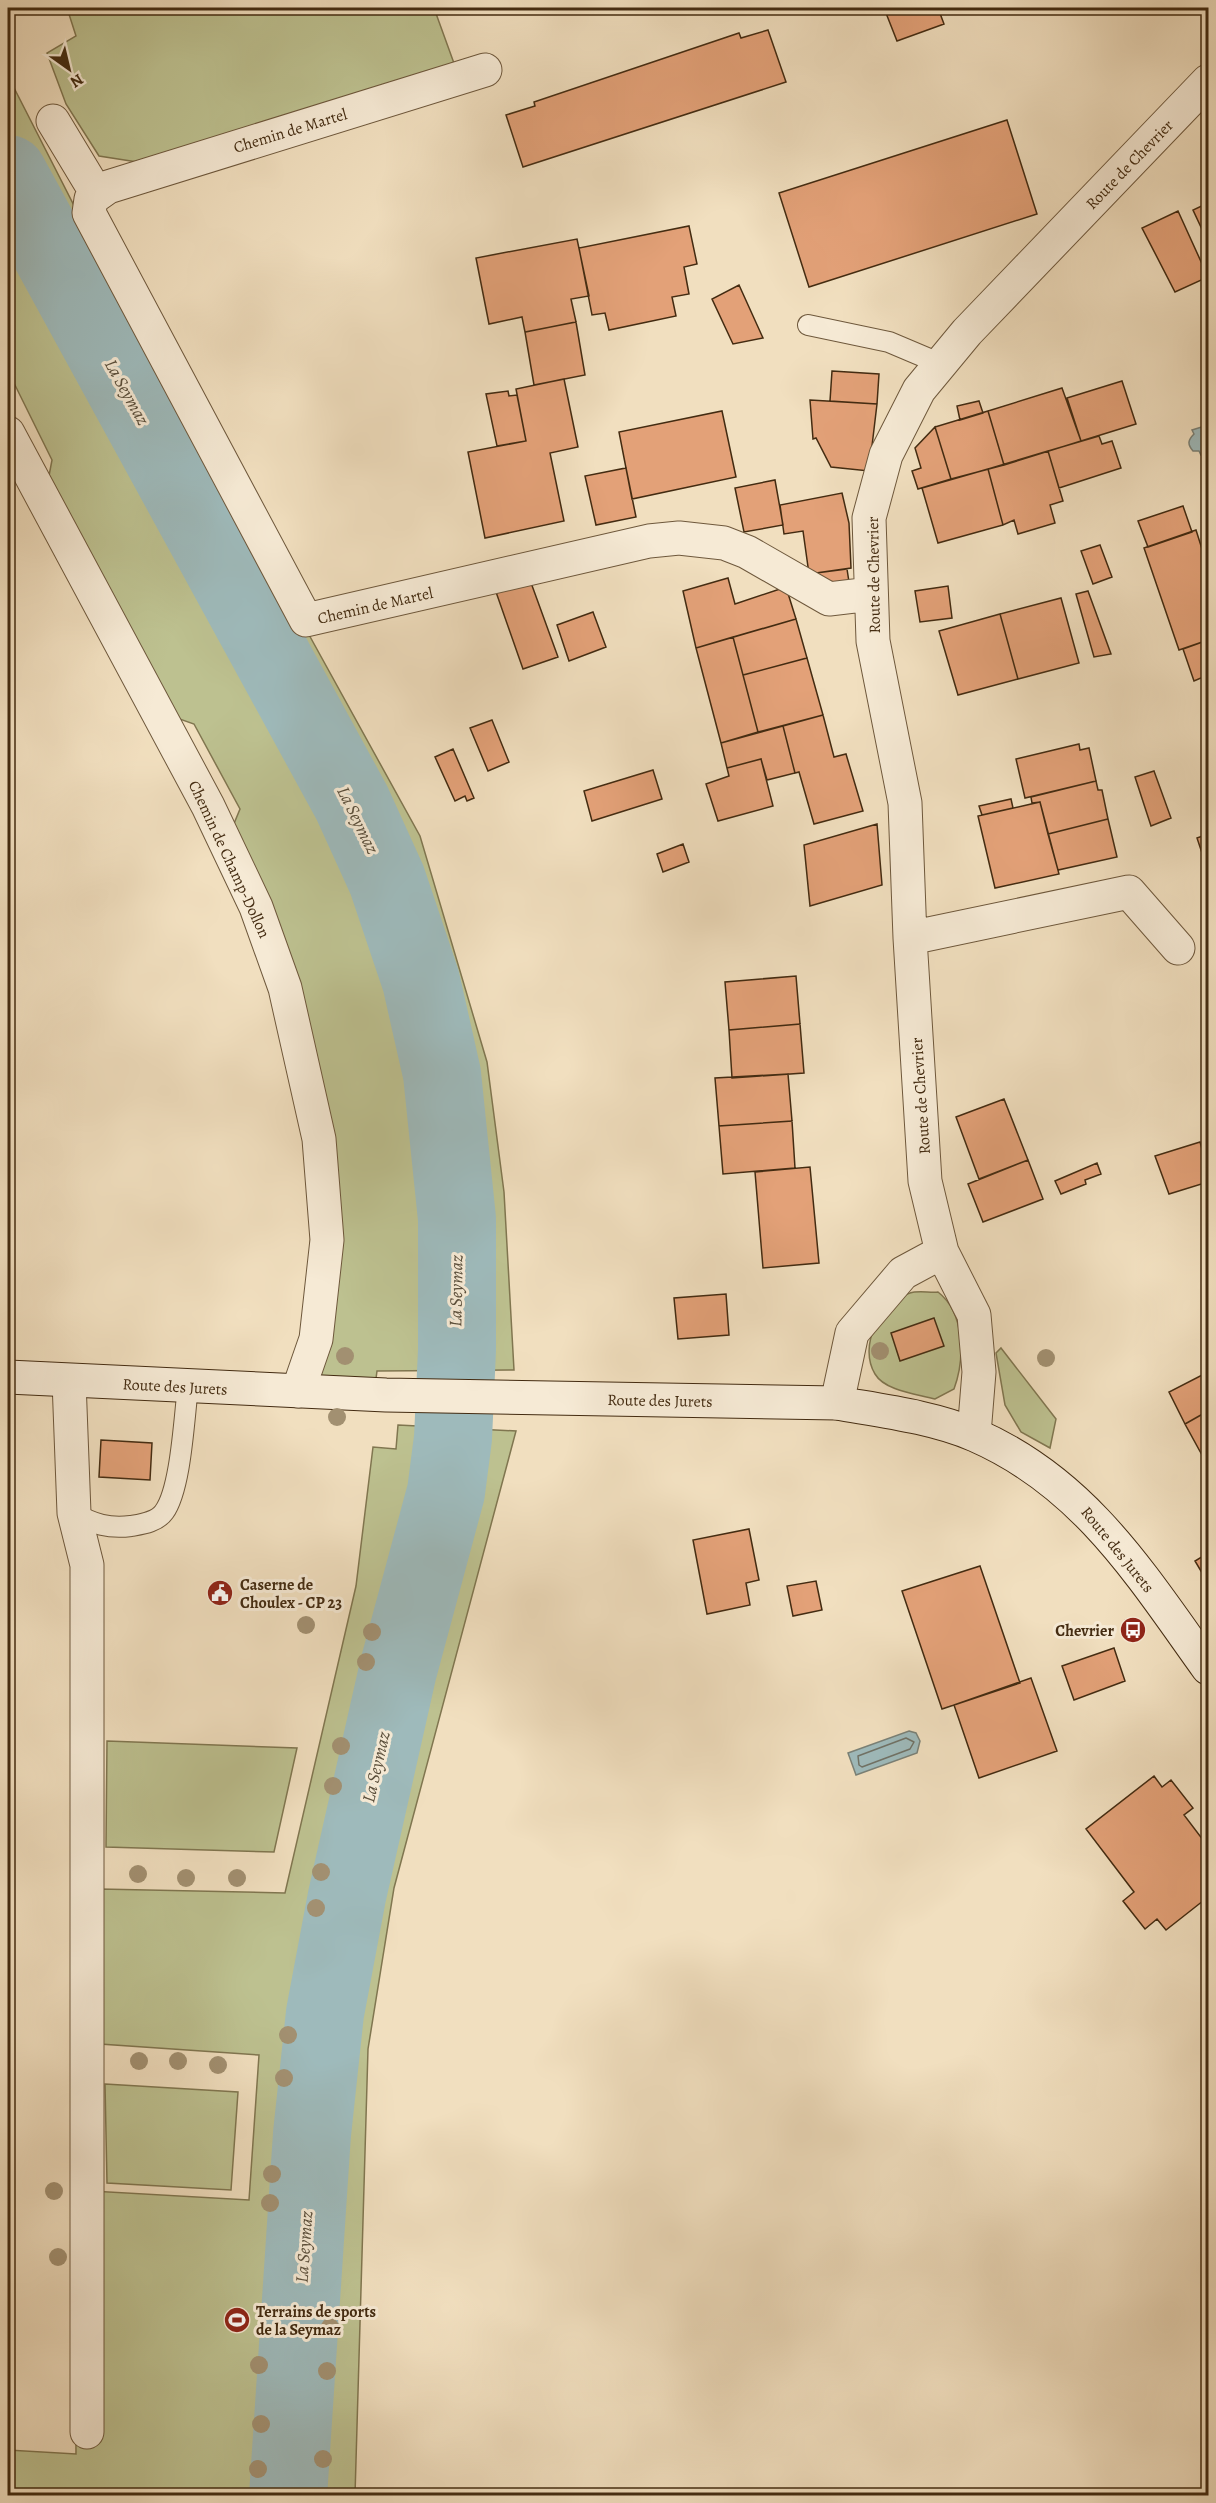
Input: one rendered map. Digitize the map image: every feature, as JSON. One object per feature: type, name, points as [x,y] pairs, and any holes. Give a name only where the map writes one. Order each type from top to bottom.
[{"type":"street","name":"Chemin de Martel","points":[[484,70],[108,187],[91,200],[89,213],[306,620],[649,541],[679,538],[701,538],[747,552],[829,599],[871,594]]},
{"type":"street","name":"Route de Chevrier","points":[[974,1434],[978,1372],[974,1315],[942,1252],[926,1181],[910,938],[905,803],[873,641],[869,518],[886,455],[919,390],[967,332],[1209,81]]},
{"type":"street","points":[[53,121],[97,194]]},
{"type":"street","name":"Chemin de Champ-Dollon","points":[[8,434],[208,806],[256,907],[285,988],[319,1139],[327,1240],[316,1339],[298,1391]]},
{"type":"street","points":[[910,938],[1129,891],[1178,948]]},
{"type":"street","points":[[837,1403],[852,1333],[903,1273],[942,1252]]},
{"type":"street","name":"Route des Jurets","points":[[8,1377],[386,1395],[837,1403],[906,1415],[974,1434],[1017,1456],[1051,1478],[1082,1505],[1124,1552],[1209,1668]]},
{"type":"street","points":[[69,1381],[74,1513],[87,1564],[87,2432]]},
{"type":"lane","points":[[808,325],[889,342],[941,364]]},
{"type":"lane","points":[[74,1513],[95,1525],[123,1527],[147,1523],[163,1514],[173,1496],[188,1387]]},
{"type":"green space","points":[[67,8],[434,8],[455,66],[150,164],[99,156],[66,104],[47,53],[76,36]]},
{"type":"green space","points":[[8,76],[274,598],[298,634],[308,633],[420,836],[487,1062],[504,1192],[514,1370],[377,1371],[374,1394],[298,1391],[319,1139],[226,843],[240,809],[194,724],[157,711],[44,502],[52,460],[11,377],[8,376]]},
{"type":"green space","points":[[938,1292],[947,1301],[958,1324],[961,1351],[954,1389],[935,1399],[902,1391],[880,1380],[870,1363],[869,1351],[875,1326],[889,1306],[910,1293]]},
{"type":"green space","points":[[1001,1348],[1056,1419],[1050,1448],[1021,1432],[1005,1405],[996,1353]]},
{"type":"green space","points":[[398,1425],[516,1431],[394,1888],[368,2049],[355,2495],[8,2495],[8,2450],[76,2454],[74,2190],[249,2200],[259,2055],[100,2044],[100,1889],[285,1893],[356,1586],[373,1447],[396,1449]]},
{"type":"green space","points":[[107,1741],[297,1748],[274,1852],[106,1847]]},
{"type":"green space","points":[[105,2084],[238,2092],[231,2190],[107,2183]]},
{"type":"water","points":[[1208,425],[1208,453],[1201,455],[1199,451],[1193,451],[1189,442],[1194,434],[1192,430]]},
{"type":"water","points":[[909,1731],[916,1733],[920,1741],[917,1753],[856,1775],[848,1753]]},
{"type":"building","points":[[673,8],[692,8],[675,14]]},
{"type":"building","points":[[884,8],[938,8],[944,24],[897,41]]},
{"type":"building","points":[[768,30],[786,82],[523,167],[506,115],[535,106],[534,102],[739,33],[741,38]]},
{"type":"building","points":[[1007,120],[1037,214],[809,287],[779,193]]},
{"type":"building","points":[[1208,203],[1208,239],[1207,240],[1193,210]]},
{"type":"building","points":[[1178,211],[1208,277],[1175,292],[1142,228]]},
{"type":"building","points":[[689,226],[697,264],[684,267],[689,294],[672,297],[676,316],[609,330],[605,313],[592,315],[579,248]]},
{"type":"building","points":[[577,239],[589,296],[571,299],[576,322],[525,332],[522,317],[489,324],[476,258]]},
{"type":"building","points":[[739,285],[763,338],[733,344],[712,299]]},
{"type":"building","points":[[576,322],[585,375],[534,385],[525,332]]},
{"type":"building","points":[[832,371],[879,374],[877,404],[830,401]]},
{"type":"building","points":[[564,379],[578,447],[550,453],[564,521],[485,538],[468,452],[526,441],[516,389]]},
{"type":"building","points":[[1122,381],[1136,424],[1081,441],[1067,398]]},
{"type":"building","points":[[1062,388],[1081,441],[1004,465],[988,411]]},
{"type":"building","points":[[508,391],[509,396],[517,395],[526,441],[497,446],[486,394]]},
{"type":"building","points":[[810,400],[877,404],[869,471],[831,467],[816,438],[813,439]]},
{"type":"building","points":[[979,401],[983,413],[960,420],[957,406]]},
{"type":"building","points":[[722,411],[736,477],[632,499],[619,432]]},
{"type":"building","points":[[988,411],[1004,465],[951,479],[935,427]]},
{"type":"building","points":[[935,427],[951,479],[918,489],[912,471],[921,468],[915,448]]},
{"type":"building","points":[[1099,436],[1102,444],[1112,441],[1121,468],[1059,488],[1048,451]]},
{"type":"building","points":[[1048,451],[1063,501],[1050,505],[1055,523],[1018,534],[1014,520],[1003,525],[988,469]]},
{"type":"building","points":[[626,468],[636,517],[596,525],[585,476]]},
{"type":"building","points":[[988,469],[1003,525],[938,543],[922,488]]},
{"type":"building","points":[[775,480],[783,525],[744,532],[735,488]]},
{"type":"building","points":[[842,493],[849,523],[851,568],[809,574],[803,531],[784,534],[780,505]]},
{"type":"building","points":[[1183,506],[1192,532],[1148,547],[1138,521]]},
{"type":"building","points":[[1196,530],[1208,568],[1208,640],[1179,650],[1144,548]]},
{"type":"building","points":[[1100,545],[1112,577],[1093,584],[1081,551]]},
{"type":"building","points":[[847,569],[849,582],[818,582],[816,573]]},
{"type":"building","points":[[728,578],[735,604],[786,587],[796,619],[696,648],[683,591]]},
{"type":"building","points":[[530,580],[558,657],[523,669],[496,592]]},
{"type":"building","points":[[948,586],[952,618],[920,622],[915,591]]},
{"type":"building","points":[[1088,591],[1111,654],[1094,657],[1076,594]]},
{"type":"building","points":[[1061,598],[1079,663],[1018,679],[1000,614]]},
{"type":"building","points":[[593,612],[606,647],[569,661],[557,625]]},
{"type":"building","points":[[1000,614],[1018,679],[958,695],[939,631]]},
{"type":"building","points":[[796,619],[807,658],[743,675],[733,637]]},
{"type":"building","points":[[733,637],[758,732],[721,743],[696,648]]},
{"type":"building","points":[[1208,640],[1208,675],[1194,681],[1183,649]]},
{"type":"building","points":[[807,658],[823,715],[758,732],[743,675]]},
{"type":"building","points":[[823,715],[834,757],[846,754],[863,811],[814,824],[799,772],[795,773],[783,726]]},
{"type":"building","points":[[492,720],[509,762],[488,771],[470,728]]},
{"type":"building","points":[[783,726],[795,773],[767,780],[761,759],[727,768],[721,743]]},
{"type":"building","points":[[1079,744],[1080,750],[1089,748],[1096,781],[1025,798],[1016,759]]},
{"type":"building","points":[[453,749],[474,798],[467,801],[465,796],[455,801],[435,757]]},
{"type":"building","points":[[761,759],[773,806],[718,821],[706,784],[729,776],[727,768]]},
{"type":"building","points":[[653,770],[662,799],[592,821],[584,791]]},
{"type":"building","points":[[1154,771],[1171,818],[1151,826],[1135,777]]},
{"type":"building","points":[[1096,781],[1098,790],[1102,790],[1108,819],[1048,834],[1040,802],[1032,803],[1031,797]]},
{"type":"building","points":[[1011,799],[1013,808],[982,815],[979,806]]},
{"type":"building","points":[[1040,802],[1059,874],[995,888],[978,816]]},
{"type":"building","points":[[1108,819],[1117,857],[1058,870],[1048,834]]},
{"type":"building","points":[[877,824],[882,885],[810,906],[804,845]]},
{"type":"building","points":[[1208,834],[1208,871],[1197,838]]},
{"type":"building","points":[[683,844],[689,862],[663,872],[657,854]]},
{"type":"building","points":[[796,976],[800,1024],[729,1030],[725,982]]},
{"type":"building","points":[[800,1024],[804,1073],[732,1078],[729,1030]]},
{"type":"building","points":[[788,1074],[792,1121],[719,1126],[715,1078]]},
{"type":"building","points":[[1004,1099],[1028,1160],[979,1179],[956,1117]]},
{"type":"building","points":[[792,1121],[795,1168],[723,1174],[719,1126]]},
{"type":"building","points":[[1200,1142],[1208,1170],[1208,1182],[1169,1194],[1155,1156]]},
{"type":"building","points":[[1028,1160],[1043,1199],[983,1222],[968,1184]]},
{"type":"building","points":[[1097,1163],[1101,1174],[1085,1180],[1086,1184],[1061,1194],[1055,1181]]},
{"type":"building","points":[[810,1167],[819,1263],[763,1268],[755,1172]]},
{"type":"building","points":[[726,1294],[729,1335],[678,1339],[674,1298]]},
{"type":"building","points":[[934,1318],[944,1346],[900,1361],[891,1333]]},
{"type":"building","points":[[1208,1372],[1208,1411],[1185,1424],[1169,1392]]},
{"type":"building","points":[[1208,1411],[1208,1466],[1185,1424]]},
{"type":"building","points":[[101,1440],[152,1443],[150,1480],[99,1477]]},
{"type":"building","points":[[749,1529],[759,1580],[746,1583],[750,1605],[707,1614],[693,1540]]},
{"type":"building","points":[[1208,1553],[1208,1583],[1195,1561]]},
{"type":"building","points":[[980,1566],[1020,1683],[942,1709],[902,1591]]},
{"type":"building","points":[[816,1581],[822,1610],[793,1616],[787,1586]]},
{"type":"building","points":[[1114,1648],[1125,1681],[1074,1700],[1062,1666]]},
{"type":"building","points":[[1031,1678],[1057,1751],[979,1778],[954,1705]]},
{"type":"building","points":[[1154,1776],[1162,1787],[1171,1780],[1193,1808],[1184,1815],[1203,1840],[1208,1836],[1208,1897],[1166,1930],[1157,1919],[1145,1929],[1123,1901],[1134,1892],[1086,1829]]},
{"type":"waterway","name":"La Seymaz","points":[[8,174],[352,803],[387,880],[421,981],[442,1074],[457,1219],[457,1350],[453,1438],[446,1492],[398,1670],[347,1896],[325,2013],[312,2134],[288,2496]]},
{"type":"place","name":"Caserne de Choulex - CP 23","points":[[220,1593]]},
{"type":"place","name":"Chevrier","points":[[1133,1630]]},
{"type":"place","name":"Terrains de sports de la Seymaz","points":[[237,2320]]}]
